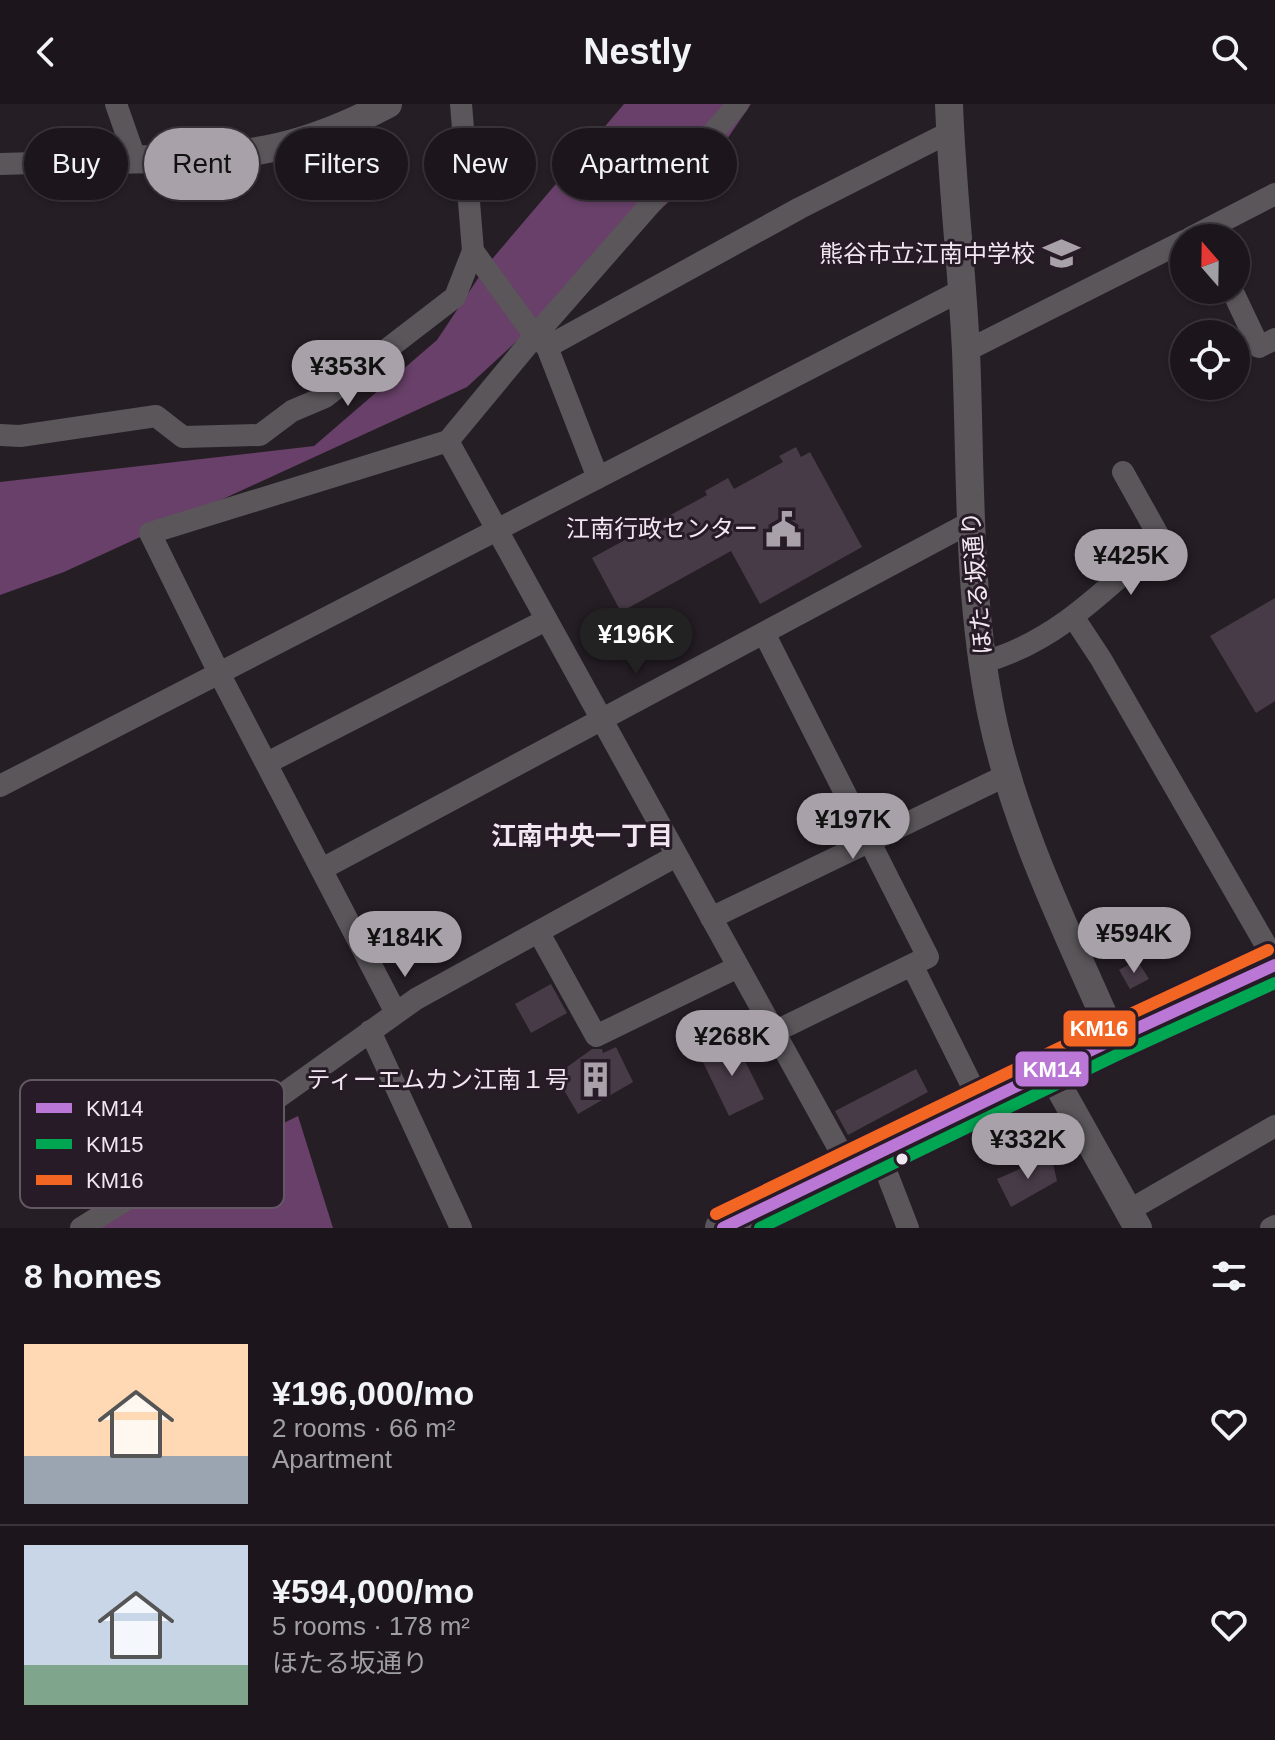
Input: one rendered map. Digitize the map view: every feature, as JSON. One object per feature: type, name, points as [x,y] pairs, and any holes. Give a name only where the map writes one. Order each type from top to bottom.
[{"type":"main road","points":[[723,1228],[1275,963]]},
{"type":"street","points":[[116,104],[135,158]]},
{"type":"street","points":[[128,158],[221,155],[268,149],[305,140],[388,104]]},
{"type":"street","points":[[0,435],[20,436],[156,416],[183,437],[260,435],[292,411],[325,397],[455,297],[473,251],[461,104]]},
{"type":"street","points":[[396,1013],[219,673],[150,533],[448,441],[541,342],[738,104]]},
{"type":"street","points":[[541,342],[800,208],[950,118]]},
{"type":"street","name":"ほたる坂通り","points":[[950,118],[966,351],[975,594],[991,713],[1007,775],[1030,841],[1114,1039]]},
{"type":"street","points":[[0,164],[24,163]]},
{"type":"street","points":[[1221,224],[1275,194]]},
{"type":"street","points":[[966,351],[1170,248]]},
{"type":"street","points":[[473,251],[541,342],[598,478]]},
{"type":"street","points":[[0,786],[962,290]]},
{"type":"street","points":[[1239,304],[1259,347],[1275,339]]},
{"type":"street","points":[[448,441],[774,1032],[908,1228]]},
{"type":"street","points":[[983,662],[1006,656],[1074,618],[1161,540],[1123,472]]},
{"type":"street","points":[[322,869],[971,522]]},
{"type":"street","points":[[1074,618],[1109,672],[1275,963]]},
{"type":"street","points":[[267,763],[546,620]]},
{"type":"street","points":[[764,633],[928,957],[774,1032]]},
{"type":"street","points":[[711,918],[1007,775]]},
{"type":"street","points":[[284,1093],[396,1013],[676,856]]},
{"type":"street","points":[[539,933],[596,1036],[738,967]]},
{"type":"street","points":[[912,965],[981,1104]]},
{"type":"street","points":[[370,1031],[461,1228]]},
{"type":"street","points":[[1050,1071],[1133,1220],[1275,1126]]},
{"type":"street","points":[[81,1228],[113,1208]]},
{"type":"shaded area","points":[[624,104],[751,104],[735,128],[604,128]]},
{"type":"shaded area","points":[[552,189],[552,200],[671,200],[467,387],[64,572],[0,595],[0,482],[314,446],[437,340],[487,265]]},
{"type":"shaded area","points":[[298,1116],[333,1228],[70,1228],[111,1208],[284,1208],[284,1123]]},
{"type":"building","name":"江南行政センター","points":[[796,447],[801,457],[810,452],[862,547],[760,604],[731,551],[621,612],[592,558],[707,495],[705,491],[728,478],[734,489],[783,462],[779,456]]},
{"type":"building","points":[[1275,598],[1275,701],[1256,713],[1210,636]]},
{"type":"building","points":[[1137,960],[1149,979],[1130,989],[1119,970]]},
{"type":"building","points":[[551,984],[567,1013],[531,1033],[515,1004]]},
{"type":"building","points":[[734,1039],[764,1099],[729,1116],[700,1056]]},
{"type":"building","name":"ティーエムカン江南１号","points":[[616,1047],[633,1082],[578,1114],[557,1078],[566,1075],[563,1070],[592,1049],[602,1049],[603,1053]]},
{"type":"building","points":[[916,1069],[928,1092],[848,1135],[835,1111]]},
{"type":"building","points":[[1051,1155],[1057,1181],[1011,1207],[997,1179]]},
{"type":"transit line","name":"KM16","points":[[716,1214],[1268,950]]},
{"type":"transit line","name":"KM14","points":[[723,1228],[1114,1039],[1275,965]]},
{"type":"transit line","name":"KM15","points":[[760,1228],[1121,1053],[1275,983]]},
{"type":"place","name":"熊谷市立江南中学校","points":[[1061,254]]},
{"type":"place","name":"江南行政センター","points":[[784,529]]},
{"type":"place","name":"ティーエムカン江南１号","points":[[595,1080]]},
{"type":"district","name":"江南中央一丁目","points":[[582,836]]}]
